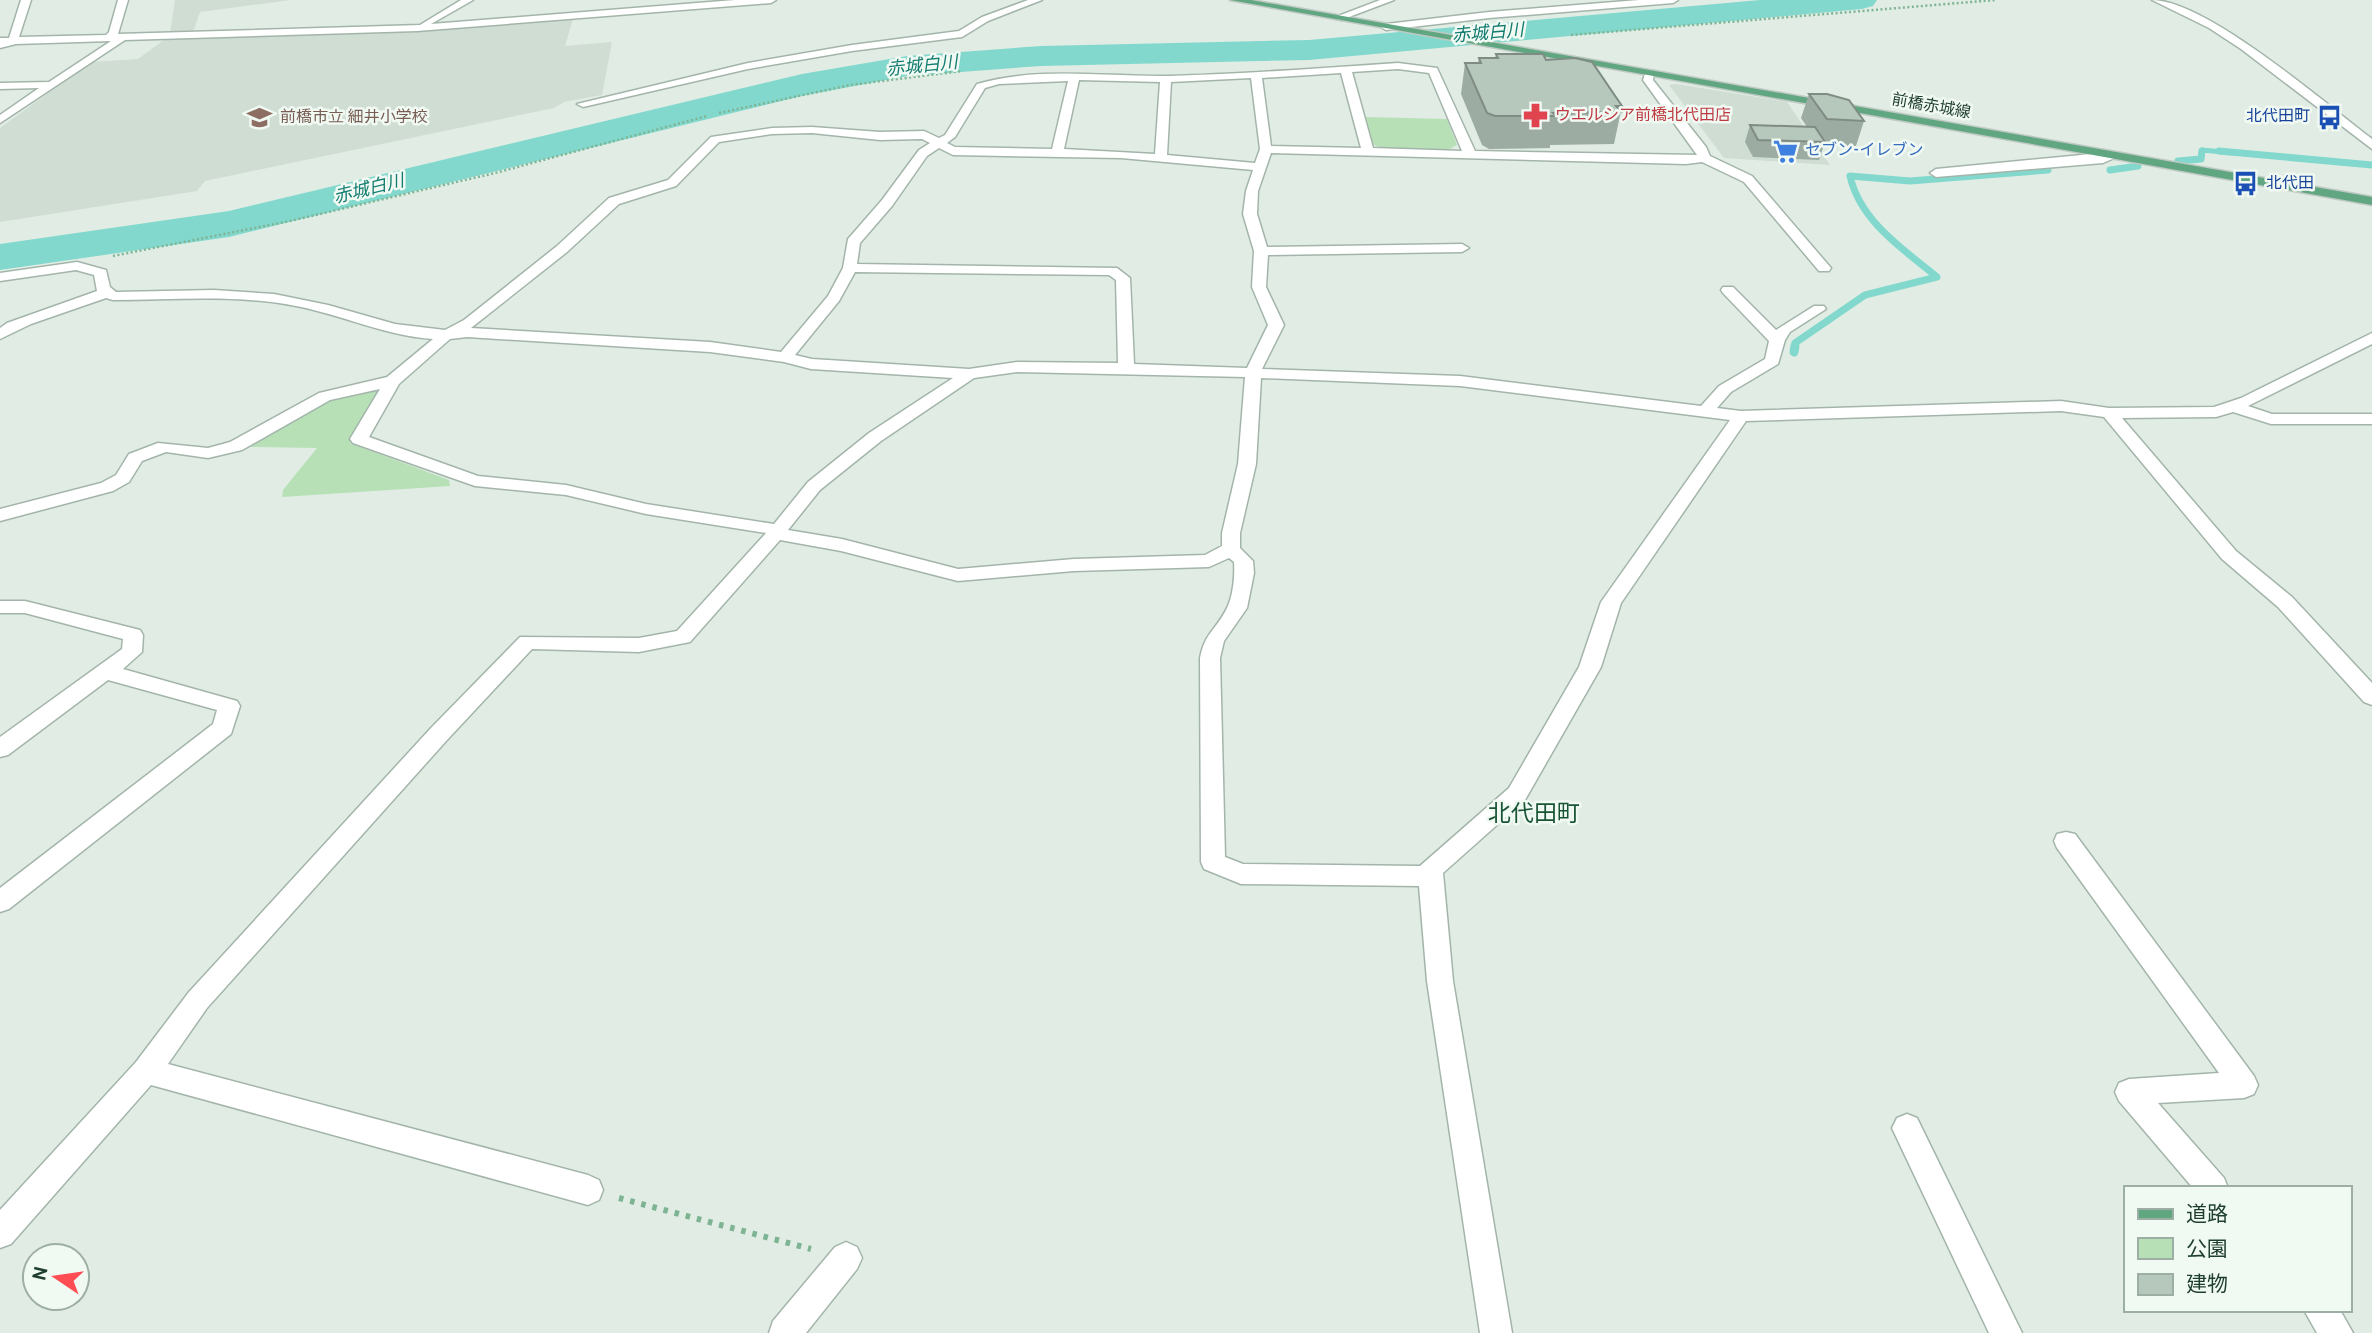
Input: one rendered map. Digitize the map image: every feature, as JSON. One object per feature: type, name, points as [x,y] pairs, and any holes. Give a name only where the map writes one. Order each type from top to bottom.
[{"type":"main road","points":[[1235,0],[1390,27]]},
{"type":"main road","name":"前橋赤城線","points":[[1390,27],[2372,201]]},
{"type":"street","points":[[0,48],[13,41],[26,0]]},
{"type":"street","points":[[108,38],[114,33],[122,0]]},
{"type":"street","points":[[417,28],[468,0]]},
{"type":"street","points":[[0,41],[417,28],[771,0]]},
{"type":"street","points":[[583,104],[759,64],[852,48],[961,34],[985,19],[1037,0]]},
{"type":"street","points":[[1338,18],[1389,0]]},
{"type":"street","points":[[1390,27],[1502,14],[1673,0]]},
{"type":"street","points":[[2157,0],[2212,26],[2245,47],[2372,145]]},
{"type":"street","points":[[0,120],[121,38]]},
{"type":"street","points":[[785,357],[834,298],[850,268],[853,242],[887,203],[923,153],[949,137],[981,86],[998,80],[1074,77],[1166,79],[1398,66],[1433,70],[1470,154]]},
{"type":"street","points":[[1346,69],[1368,153]]},
{"type":"street","points":[[1650,74],[1648,80],[1703,154],[1748,179],[1824,268]]},
{"type":"street","points":[[1256,75],[1266,149],[1249,201],[1250,214],[1261,251],[1259,287],[1276,325],[1255,363],[1247,464],[1231,533],[1231,548],[1242,561],[1244,573],[1237,608],[1214,640],[1210,657],[1213,862],[1241,874],[1431,876]]},
{"type":"street","points":[[1055,153],[1060,147],[1074,77]]},
{"type":"street","points":[[1161,157],[1166,79]]},
{"type":"street","points":[[0,86],[50,85]]},
{"type":"street","points":[[1231,548],[1209,561],[1074,565],[958,575],[842,545],[778,532],[646,509],[566,491],[474,481],[359,439],[392,381],[445,336],[469,323],[562,250],[614,201],[672,183],[715,139],[772,131],[813,130],[880,136],[924,135],[953,151],[1161,157],[1259,167]]},
{"type":"street","points":[[1266,149],[1686,160],[1703,154]]},
{"type":"street","points":[[1936,173],[2039,167],[2113,156]]},
{"type":"street","points":[[1261,251],[1462,248]]},
{"type":"street","points":[[0,277],[77,266],[101,273],[103,289],[113,296],[272,298],[320,305],[397,331],[445,336],[467,332],[684,345],[785,357],[811,365],[969,374],[1017,367],[1126,368],[1460,380],[1741,416],[2061,406],[2109,413],[2216,412],[2372,338]]},
{"type":"street","points":[[850,268],[1112,271],[1123,278],[1126,368]]},
{"type":"street","points":[[1728,290],[1777,340]]},
{"type":"street","points":[[0,334],[18,321],[81,304],[107,292]]},
{"type":"street","points":[[1705,412],[1725,388],[1772,361],[1777,340],[1785,329],[1819,309]]},
{"type":"street","points":[[0,1233],[146,1071],[198,1000],[439,734],[527,642],[639,645],[683,637],[778,532],[814,486],[875,437],[969,374]]},
{"type":"street","points":[[0,515],[107,487],[124,478],[135,458],[164,447],[208,453],[236,446],[325,396],[392,381]]},
{"type":"street","points":[[2232,406],[2271,419],[2372,419]]},
{"type":"street","points":[[2109,413],[2229,555],[2286,602],[2372,697]]},
{"type":"street","points":[[1496,1333],[1440,981],[1430,870],[1517,794],[1590,667],[1611,602],[1741,416]]},
{"type":"street","points":[[0,607],[25,607],[133,635],[132,652],[0,749]]},
{"type":"street","points":[[0,902],[223,728],[229,706],[106,672]]},
{"type":"street","points":[[2066,841],[2244,1084],[2129,1092],[2211,1186]]},
{"type":"street","points":[[146,1071],[588,1190]]},
{"type":"street","points":[[1907,1128],[2006,1333]]},
{"type":"street","points":[[785,1333],[846,1258]]},
{"type":"street","points":[[2321,1312],[2337,1333]]},
{"type":"path","points":[[1563,36],[1996,0]]},
{"type":"path","points":[[588,1190],[846,1258]]},
{"type":"shaded area","points":[[175,0],[291,0],[200,12],[193,32],[170,33]]},
{"type":"shaded area","name":"前橋市立 細井小学校","points":[[573,19],[565,46],[612,42],[602,95],[564,102],[554,108],[205,181],[197,191],[0,222],[0,128],[91,62],[138,59],[168,37]]},
{"type":"shaded area","points":[[1669,85],[1787,102],[1830,165],[1724,158]]},
{"type":"green space","points":[[1366,117],[1447,119],[1457,145],[1448,150],[1378,147],[1373,144]]},
{"type":"green space","points":[[385,386],[350,443],[449,480],[450,486],[282,497],[283,490],[317,448],[250,447],[311,409],[335,399]]},
{"type":"building","points":[[1496,54],[1543,54],[1546,60],[1575,58],[1592,62],[1622,106],[1616,106],[1621,112],[1553,113],[1556,116],[1495,116],[1487,113],[1465,63],[1481,63],[1479,58],[1498,58]]},
{"type":"building","points":[[1809,94],[1827,94],[1849,100],[1864,121],[1827,119]]},
{"type":"building","points":[[1750,125],[1815,127],[1825,142],[1758,140]]},
{"type":"waterway","name":"赤城白川","points":[[0,257],[229,224],[802,85],[907,66],[1041,56],[1309,50],[1862,0]]},
{"type":"waterway","points":[[2178,161],[2201,159],[2202,151]]},
{"type":"waterway","points":[[2202,151],[2233,153]]},
{"type":"waterway","points":[[2219,151],[2372,165]]},
{"type":"waterway","points":[[2110,170],[2138,166]]},
{"type":"waterway","points":[[1794,348],[1795,343],[1865,295],[1937,277],[1884,233],[1863,207],[1850,176],[1910,181],[2048,170]]},
{"type":"waterway","points":[[1794,352],[1795,346]]},
{"type":"place","name":"ウエルシア前橋北代田店","points":[[1535,116]]},
{"type":"place","name":"北代田町","points":[[2330,117]]},
{"type":"place","name":"前橋市立 細井小学校","points":[[260,118]]},
{"type":"place","name":"セブン-イレブン","points":[[1785,151]]},
{"type":"place","name":"北代田","points":[[2246,184]]},
{"type":"district","name":"北代田町","points":[[1534,815]]}]
